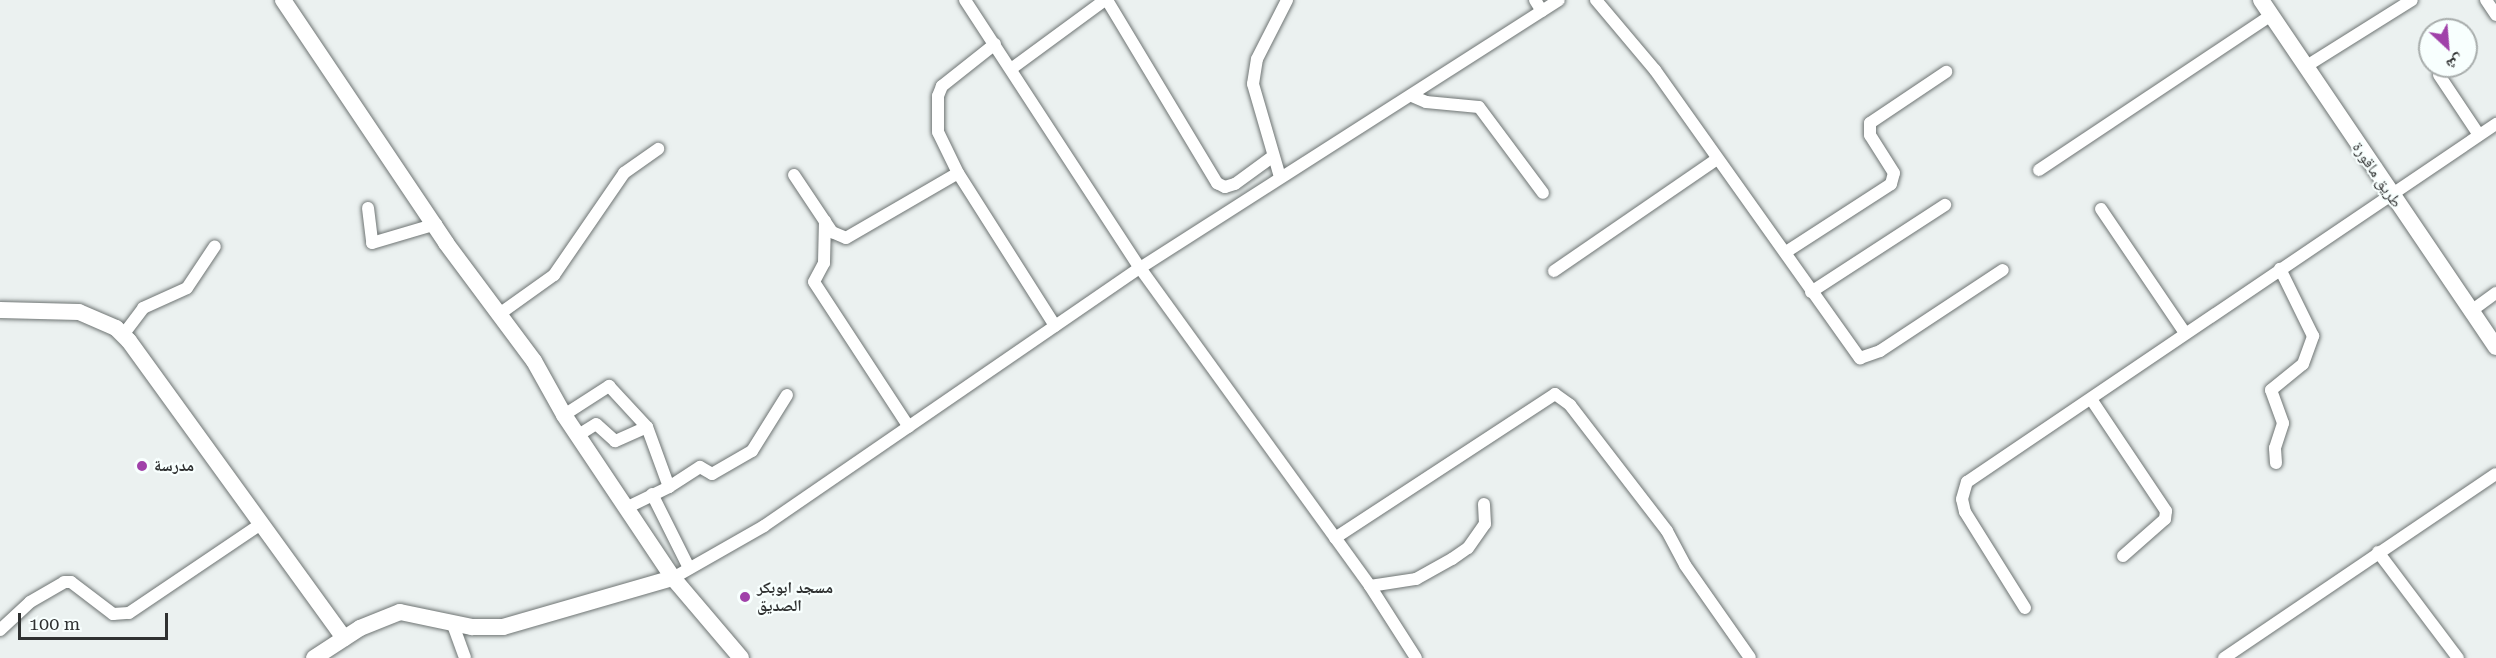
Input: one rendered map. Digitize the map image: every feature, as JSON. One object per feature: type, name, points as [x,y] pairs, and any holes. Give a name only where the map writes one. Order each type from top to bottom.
[{"type":"street","points":[[283,0],[498,315],[534,361],[564,415],[580,434],[674,578],[741,658]]},
{"type":"street","points":[[965,0],[1140,268],[1370,586],[1416,658]]},
{"type":"street","points":[[1011,69],[1106,0],[1217,183],[1225,187],[1235,184],[1272,157]]},
{"type":"street","points":[[1280,177],[1254,97],[1254,70],[1287,0]]},
{"type":"street","points":[[314,658],[344,638],[400,612],[452,622],[503,627],[674,578],[764,526],[1140,268],[1280,177],[1412,96],[1538,5],[1559,0]]},
{"type":"street","points":[[1596,0],[1655,70],[1786,252],[1853,353],[1867,357],[2003,270]]},
{"type":"street","name":"طريق ماقورة","points":[[2261,0],[2390,194],[2496,347]]},
{"type":"street","points":[[2305,67],[2412,0]]},
{"type":"street","points":[[2486,0],[2496,15]]},
{"type":"street","points":[[2039,170],[2271,15]]},
{"type":"street","points":[[995,45],[942,86],[938,96],[938,132],[958,173],[1055,326]]},
{"type":"street","points":[[1786,252],[1891,184],[1894,173],[1870,135],[1870,123],[1946,72]]},
{"type":"street","points":[[2441,78],[2479,135]]},
{"type":"street","points":[[1412,96],[1426,102],[1479,107],[1544,193]]},
{"type":"street","points":[[2025,608],[1965,512],[1963,492],[1976,473],[2091,399],[2496,124]]},
{"type":"street","points":[[498,315],[554,275],[624,173],[658,149]]},
{"type":"street","points":[[1554,272],[1717,159]]},
{"type":"street","points":[[794,175],[832,232],[846,238],[958,173]]},
{"type":"street","points":[[1811,292],[1945,206]]},
{"type":"street","points":[[368,208],[372,243],[436,224]]},
{"type":"street","points":[[2101,209],[2185,333]]},
{"type":"street","points":[[825,221],[824,263],[814,282],[909,427]]},
{"type":"street","points":[[123,335],[143,308],[187,288],[215,246]]},
{"type":"street","points":[[2276,462],[2275,448],[2283,423],[2271,390],[2303,364],[2313,336],[2280,269]]},
{"type":"street","points":[[2471,311],[2496,293]]},
{"type":"street","points":[[0,310],[80,312],[97,318],[123,335],[344,638]]},
{"type":"street","points":[[564,415],[609,386],[647,427],[669,487]]},
{"type":"street","points":[[1335,538],[1555,394],[1570,405],[1646,502],[1750,658]]},
{"type":"street","points":[[628,507],[669,487],[700,467],[712,474],[752,451],[787,395]]},
{"type":"street","points":[[2091,399],[2166,511],[2166,519],[2123,556]]},
{"type":"street","points":[[580,434],[596,424],[615,441],[647,427]]},
{"type":"street","points":[[2224,658],[2496,474]]},
{"type":"street","points":[[652,494],[689,568]]},
{"type":"street","points":[[1370,586],[1416,579],[1452,559],[1478,536],[1485,524],[1484,504]]},
{"type":"street","points":[[0,630],[30,602],[64,582],[71,582],[113,614],[129,613],[261,524]]},
{"type":"street","points":[[2378,552],[2458,658]]},
{"type":"street","points":[[452,622],[465,658]]},
{"type":"place","name":"مدرسة","points":[[142,466]]},
{"type":"place","name":"مسجد ابوبكر الصديق","points":[[745,597]]}]
